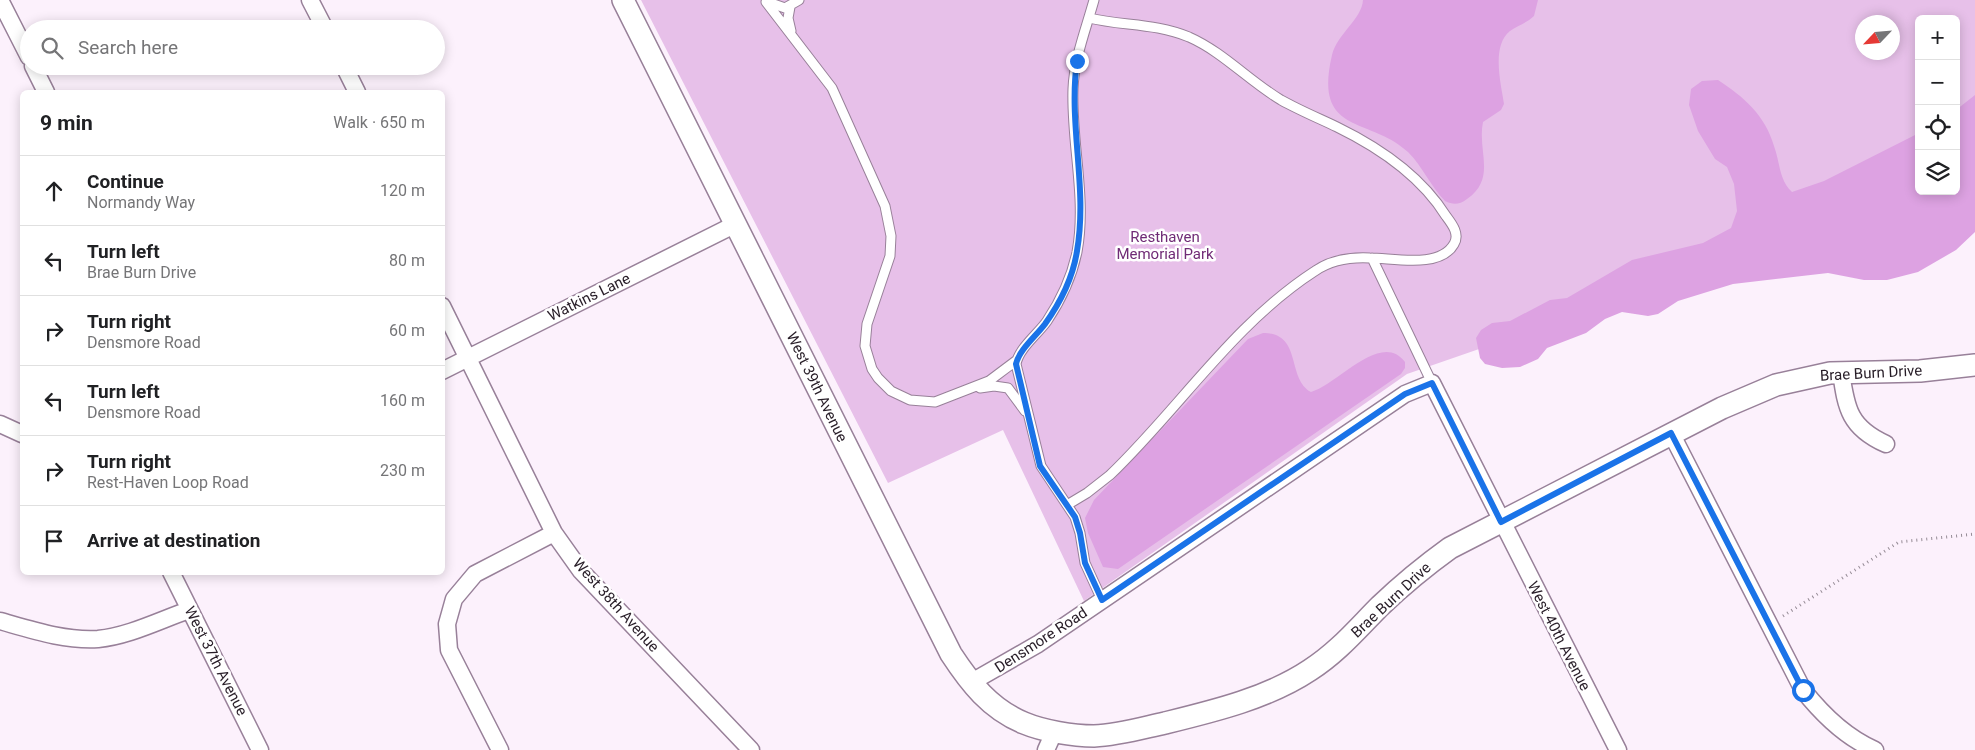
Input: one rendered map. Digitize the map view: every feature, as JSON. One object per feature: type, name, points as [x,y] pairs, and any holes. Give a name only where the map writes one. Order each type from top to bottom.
[{"type":"street","points":[[0,0],[20,39]]},
{"type":"street","points":[[310,0],[320,20]]},
{"type":"street","name":"West 39th Avenue","points":[[623,0],[951,654],[970,682],[995,708],[1024,723],[1055,730]]},
{"type":"street","points":[[38,75],[45,90]]},
{"type":"street","points":[[348,75],[356,90]]},
{"type":"street","name":"Watkins Lane","points":[[445,370],[736,224]]},
{"type":"street","name":"West 38th Avenue","points":[[445,312],[554,533],[581,571],[751,750]]},
{"type":"street","name":"Brae Burn Drive","points":[[1055,730],[1094,736],[1138,729],[1215,710],[1273,689],[1310,670],[1350,639],[1378,608],[1423,567],[1450,548],[1671,433],[1722,408],[1776,385],[1830,373],[1920,372],[1975,365]]},
{"type":"street","points":[[1841,372],[1846,404],[1852,418],[1866,433],[1886,444]]},
{"type":"street","points":[[1432,383],[1501,522]]},
{"type":"street","name":"Densmore Road","points":[[970,682],[1022,655],[1405,394],[1432,383]]},
{"type":"street","points":[[0,424],[20,433]]},
{"type":"street","points":[[1671,433],[1803,690],[1818,709],[1860,744],[1875,750]]},
{"type":"street","name":"West 40th Avenue","points":[[1501,522],[1618,750]]},
{"type":"street","points":[[500,750],[449,650],[447,624],[454,599],[475,574],[554,533]]},
{"type":"street","name":"West 37th Avenue","points":[[172,575],[260,750]]},
{"type":"street","points":[[0,621],[68,637],[99,639],[126,633],[190,610]]},
{"type":"street","points":[[1046,750],[1055,730]]},
{"type":"lane","points":[[766,1],[778,8],[790,7],[799,0]]},
{"type":"lane","points":[[972,390],[1001,373],[1017,360],[1047,322],[1069,281],[1077,252],[1080,227],[1080,189],[1073,88],[1077,61],[1094,0]]},
{"type":"lane","points":[[766,1],[832,88],[876,181],[889,221],[891,236],[888,263],[866,324],[865,346],[872,369],[883,385],[910,400],[935,402],[972,390],[994,386],[1008,388],[1030,420]]},
{"type":"lane","points":[[790,7],[788,18],[794,38]]},
{"type":"lane","points":[[1067,505],[1087,494],[1114,471],[1232,342],[1291,289],[1327,264],[1372,258],[1416,261],[1445,253],[1453,247],[1456,240],[1456,232],[1444,211],[1425,189],[1361,139],[1280,99],[1232,63],[1190,38],[1153,26],[1089,18]]},
{"type":"lane","points":[[1372,258],[1432,383]]},
{"type":"lane","points":[[1017,360],[1016,364],[1040,466],[1078,524],[1085,563],[1102,600]]},
{"type":"path","points":[[1768,625],[1899,542],[1975,534]]},
{"type":"green space","name":"Resthaven Memorial Park","points":[[641,0],[1975,0],[1975,211],[1534,330],[1407,374],[1084,601],[1003,430],[888,483]]},
{"type":"shaded area","points":[[1363,0],[1538,0],[1534,16],[1510,31],[1504,38],[1499,55],[1499,66],[1504,104],[1501,110],[1483,122],[1484,173],[1476,191],[1459,203],[1453,204],[1445,201],[1408,152],[1393,141],[1348,120],[1337,112],[1330,99],[1328,81],[1332,55],[1339,40],[1362,7]]},
{"type":"shaded area","points":[[1718,80],[1745,100],[1759,116],[1770,135],[1782,176],[1792,192],[1824,181],[1915,135],[1915,195],[1960,195],[1960,107],[1975,95],[1975,232],[1956,250],[1918,272],[1887,280],[1864,280],[1828,273],[1733,284],[1678,301],[1658,314],[1648,316],[1622,312],[1605,319],[1586,333],[1547,348],[1538,359],[1520,367],[1502,368],[1485,364],[1480,358],[1476,338],[1481,330],[1492,323],[1510,321],[1550,300],[1567,298],[1632,260],[1703,243],[1731,228],[1737,211],[1734,184],[1727,167],[1715,159],[1698,131],[1689,105],[1691,89],[1702,81]]},
{"type":"shaded area","points":[[1263,333],[1276,335],[1284,340],[1293,357],[1303,385],[1311,392],[1322,387],[1359,362],[1384,352],[1395,354],[1405,362],[1405,368],[1401,374],[1118,569],[1103,567],[1088,533],[1085,518],[1094,500],[1248,339]]},
{"type":"route","points":[[1077,61],[1073,88],[1080,189],[1080,227],[1077,252],[1069,281],[1057,304],[1047,322],[1019,356],[1016,364],[1040,466],[1075,517],[1085,563],[1102,600],[1405,394],[1432,383],[1501,522],[1671,433],[1803,690]]}]
